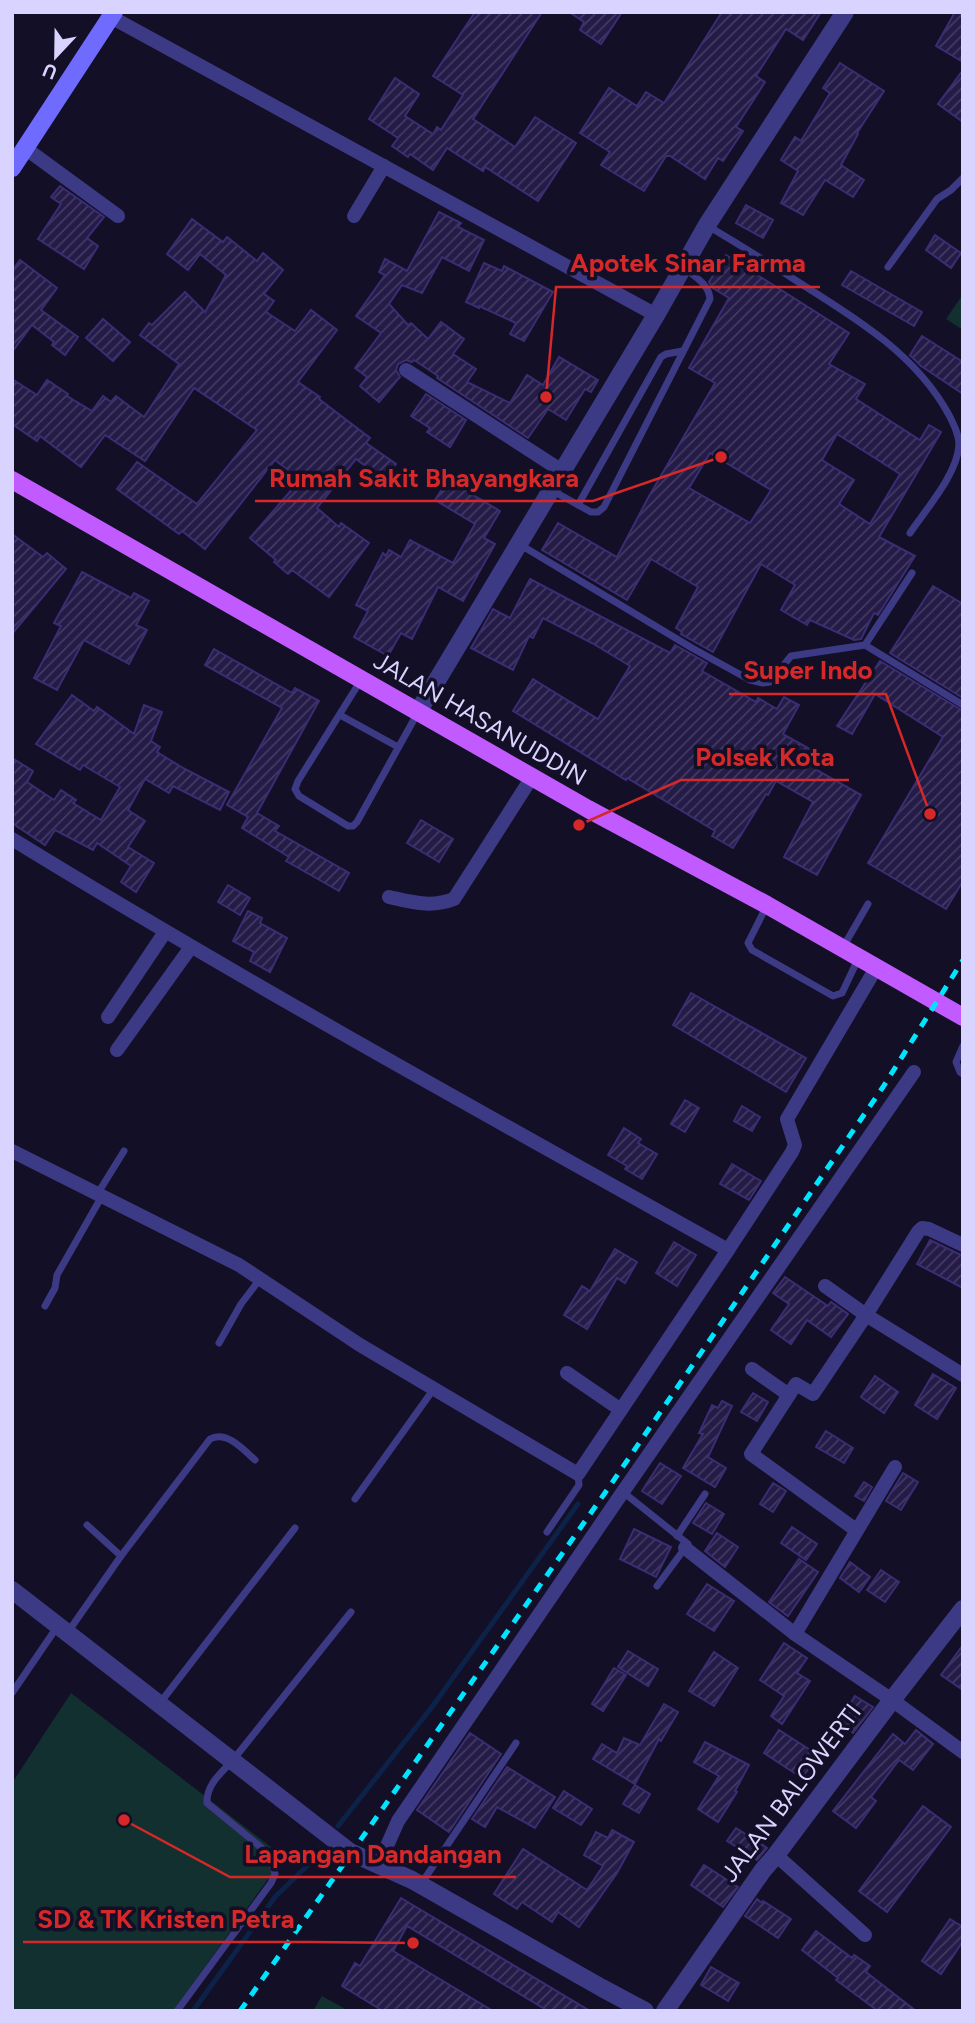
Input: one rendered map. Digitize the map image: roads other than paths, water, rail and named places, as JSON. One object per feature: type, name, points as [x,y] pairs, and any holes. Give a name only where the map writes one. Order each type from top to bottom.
[{"type":"main road","points":[[12,168],[112,15]]},
{"type":"main road","name":"JALAN HASANUDDIN","points":[[12,480],[532,777],[963,1017]]},
{"type":"street","points":[[418,712],[707,225],[845,12]]},
{"type":"street","points":[[112,15],[656,315]]},
{"type":"street","points":[[25,148],[118,216]]},
{"type":"street","points":[[354,216],[384,166]]},
{"type":"street","points":[[406,370],[562,471]]},
{"type":"street","points":[[389,897],[425,904],[444,903],[454,898],[532,777]]},
{"type":"street","points":[[12,839],[334,1030],[728,1250]]},
{"type":"street","points":[[108,1017],[165,932]]},
{"type":"street","points":[[117,1050],[191,947]]},
{"type":"street","points":[[12,1150],[239,1265],[360,1345],[578,1474],[792,1152],[795,1145],[787,1119],[876,968]]},
{"type":"street","points":[[381,1866],[398,1821],[914,1072]]},
{"type":"street","points":[[856,1530],[751,1454],[796,1384],[813,1394],[922,1228],[963,1245]]},
{"type":"street","points":[[825,1286],[866,1315],[963,1375]]},
{"type":"street","points":[[752,1369],[789,1395]]},
{"type":"street","points":[[567,1373],[621,1410]]},
{"type":"street","points":[[795,1634],[895,1467]]},
{"type":"street","points":[[681,1542],[795,1634],[963,1752]]},
{"type":"street","points":[[12,1590],[350,1852],[421,1884],[645,2011]]},
{"type":"street","name":"JALAN BALOWERTI","points":[[665,2011],[763,1870],[963,1609]]},
{"type":"street","points":[[776,1855],[865,1935]]},
{"type":"lane","points":[[888,267],[937,199],[963,178]]},
{"type":"lane","points":[[707,225],[885,339],[919,373],[942,403],[956,428],[959,443],[957,457],[950,473],[909,533]]},
{"type":"lane","points":[[551,489],[591,512],[598,512],[604,507],[710,299],[706,286],[683,267]]},
{"type":"lane","points":[[578,505],[661,357],[683,351]]},
{"type":"lane","points":[[518,544],[692,648],[757,683],[770,682],[787,660],[797,654],[865,645],[963,705]]},
{"type":"lane","points":[[865,645],[912,573]]},
{"type":"lane","points":[[362,679],[295,789],[299,796],[348,826],[357,822],[418,712]]},
{"type":"lane","points":[[340,715],[398,747]]},
{"type":"lane","points":[[842,949],[868,904]]},
{"type":"lane","points":[[766,905],[748,943],[752,950],[833,996],[842,993],[859,958]]},
{"type":"lane","points":[[963,1046],[956,1062],[963,1073]]},
{"type":"lane","points":[[45,1306],[55,1288],[57,1275],[124,1150]]},
{"type":"lane","points":[[219,1343],[241,1304],[260,1279]]},
{"type":"lane","points":[[355,1499],[433,1390]]},
{"type":"lane","points":[[12,1693],[210,1439],[222,1436],[255,1460]]},
{"type":"lane","points":[[547,1532],[579,1485],[578,1474]]},
{"type":"lane","points":[[623,1492],[681,1542]]},
{"type":"lane","points":[[657,1586],[705,1494]]},
{"type":"lane","points":[[87,1525],[121,1556]]},
{"type":"lane","points":[[160,1704],[295,1528]]},
{"type":"lane","points":[[177,2011],[275,1874],[270,1857],[263,1849],[207,1803],[212,1783],[351,1612]]},
{"type":"lane","points":[[421,1884],[516,1743]]},
{"type":"waterway","points":[[338,1826],[432,1707],[578,1504]]},
{"type":"waterway","points":[[193,2011],[275,1897],[310,1863],[320,1849]]},
{"type":"railway","points":[[240,2011],[607,1490],[883,1087],[963,960]]},
{"type":"place","name":"Apotek Sinar Farma","points":[[546,397]]},
{"type":"place","name":"Rumah Sakit Bhayangkara","points":[[721,457]]},
{"type":"place","name":"Super Indo","points":[[930,814]]},
{"type":"place","name":"Polsek Kota","points":[[579,825]]},
{"type":"place","name":"Lapangan Dandangan","points":[[124,1820]]},
{"type":"place","name":"SD & TK Kristen Petra","points":[[413,1943]]}]
